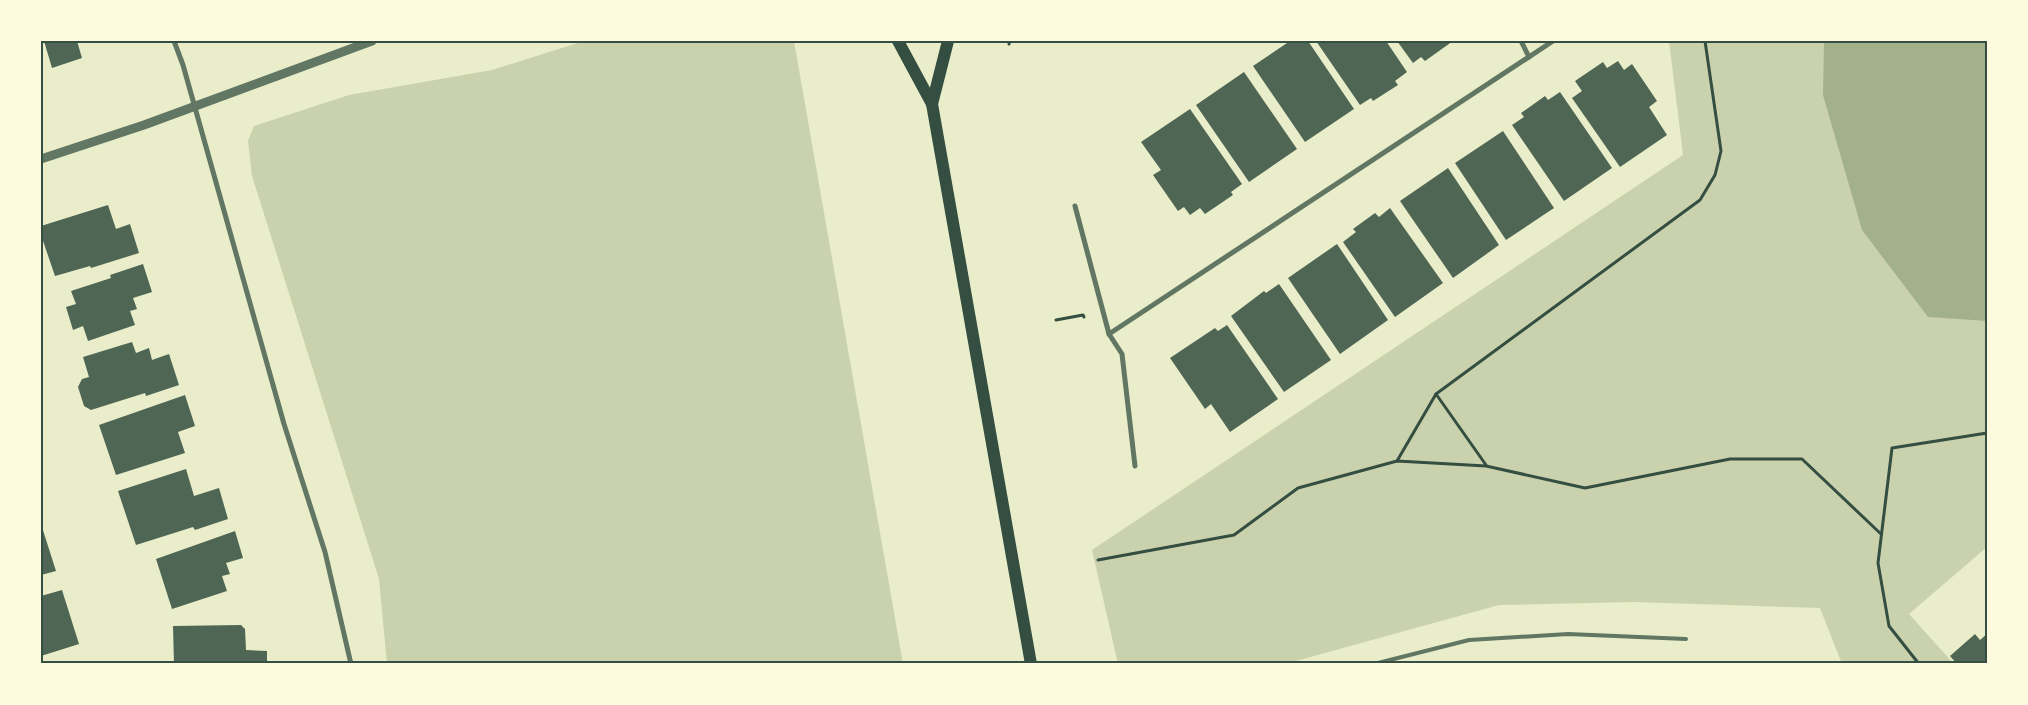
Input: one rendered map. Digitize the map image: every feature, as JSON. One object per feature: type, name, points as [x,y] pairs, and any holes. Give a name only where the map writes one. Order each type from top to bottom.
[{"type":"main road","points":[[898,41],[932,104],[1031,664]]},
{"type":"main road","points":[[932,104],[948,41]]},
{"type":"street","points":[[174,41],[183,65],[284,424],[325,552],[351,664]]},
{"type":"street","points":[[41,159],[194,107],[372,41]]},
{"type":"street","points":[[1521,41],[1529,57]]},
{"type":"street","points":[[1109,334],[1553,41]]},
{"type":"street","points":[[1075,206],[1109,334],[1122,354],[1135,466]]},
{"type":"lane","points":[[1374,664],[1469,640],[1568,634],[1686,639]]},
{"type":"path","points":[[1397,461],[1436,394],[1700,200],[1715,175],[1721,151],[1705,41]]},
{"type":"path","points":[[1436,394],[1486,466]]},
{"type":"path","points":[[1919,664],[1888,626],[1878,564],[1892,448],[1987,433]]},
{"type":"path","points":[[1098,560],[1234,535],[1298,488],[1397,461],[1486,466],[1585,488],[1730,458],[1802,458],[1881,534]]},
{"type":"shaded area","points":[[584,41],[794,41],[903,664],[387,664],[379,579],[252,176],[248,141],[254,126],[349,95],[492,70]]},
{"type":"shaded area","points":[[1669,41],[1987,41],[1987,547],[1909,614],[1954,664],[1842,664],[1820,608],[1635,602],[1499,605],[1285,664],[1118,664],[1092,550],[1683,155]]},
{"type":"shaded area","points":[[1824,41],[1987,41],[1987,321],[1928,317],[1862,230],[1823,95]]},
{"type":"building","points":[[44,41],[77,41],[82,58],[52,68]]},
{"type":"building","points":[[1290,41],[1308,41],[1354,109],[1305,142],[1253,66]]},
{"type":"building","points":[[1316,41],[1386,41],[1407,72],[1395,81],[1398,85],[1373,101],[1371,98],[1360,105]]},
{"type":"building","points":[[1397,41],[1453,41],[1425,61],[1421,57],[1413,63]]},
{"type":"building","points":[[1618,61],[1624,70],[1632,64],[1657,101],[1649,107],[1667,135],[1620,167],[1572,98],[1582,91],[1575,81],[1603,62],[1607,68]]},
{"type":"building","points":[[1244,72],[1297,149],[1249,182],[1196,105]]},
{"type":"building","points":[[1560,92],[1612,168],[1564,201],[1512,125],[1524,117],[1521,113],[1545,96],[1548,100]]},
{"type":"building","points":[[1190,109],[1242,184],[1231,192],[1233,195],[1205,214],[1200,208],[1190,215],[1184,207],[1178,211],[1153,175],[1161,170],[1141,142]]},
{"type":"building","points":[[1503,131],[1554,208],[1506,240],[1455,163]]},
{"type":"building","points":[[1448,168],[1499,245],[1453,278],[1400,201]]},
{"type":"building","points":[[108,205],[116,229],[130,224],[139,253],[91,268],[90,266],[55,276],[41,235],[41,226]]},
{"type":"building","points":[[1390,208],[1443,283],[1395,317],[1343,242],[1356,232],[1353,229],[1375,213],[1379,217]]},
{"type":"building","points":[[1337,244],[1388,320],[1340,354],[1288,278]]},
{"type":"building","points":[[143,264],[152,292],[133,298],[137,309],[130,311],[135,325],[88,341],[83,326],[73,330],[66,307],[76,304],[71,291],[111,278],[110,275]]},
{"type":"building","points":[[1279,284],[1331,360],[1284,392],[1231,316],[1264,291],[1266,293]]},
{"type":"building","points":[[1227,325],[1278,399],[1230,432],[1211,404],[1205,409],[1170,358],[1215,328],[1218,331]]},
{"type":"building","points":[[132,342],[136,353],[149,348],[152,360],[169,354],[179,385],[146,396],[145,393],[91,410],[84,406],[78,387],[82,379],[89,377],[83,357]]},
{"type":"building","points":[[185,395],[195,426],[178,432],[185,453],[116,475],[99,425]]},
{"type":"building","points":[[186,469],[194,496],[219,488],[228,519],[195,530],[193,527],[136,545],[118,491]]},
{"type":"building","points":[[41,524],[56,571],[41,575]]},
{"type":"building","points":[[235,531],[243,558],[226,563],[230,574],[222,576],[227,591],[172,609],[156,559]]},
{"type":"building","points":[[62,590],[79,644],[41,656],[41,596]]},
{"type":"building","points":[[241,625],[245,629],[246,650],[267,651],[267,664],[174,664],[173,626]]},
{"type":"building","points":[[1975,634],[1980,640],[1987,634],[1987,664],[1957,664],[1950,656]]}]
